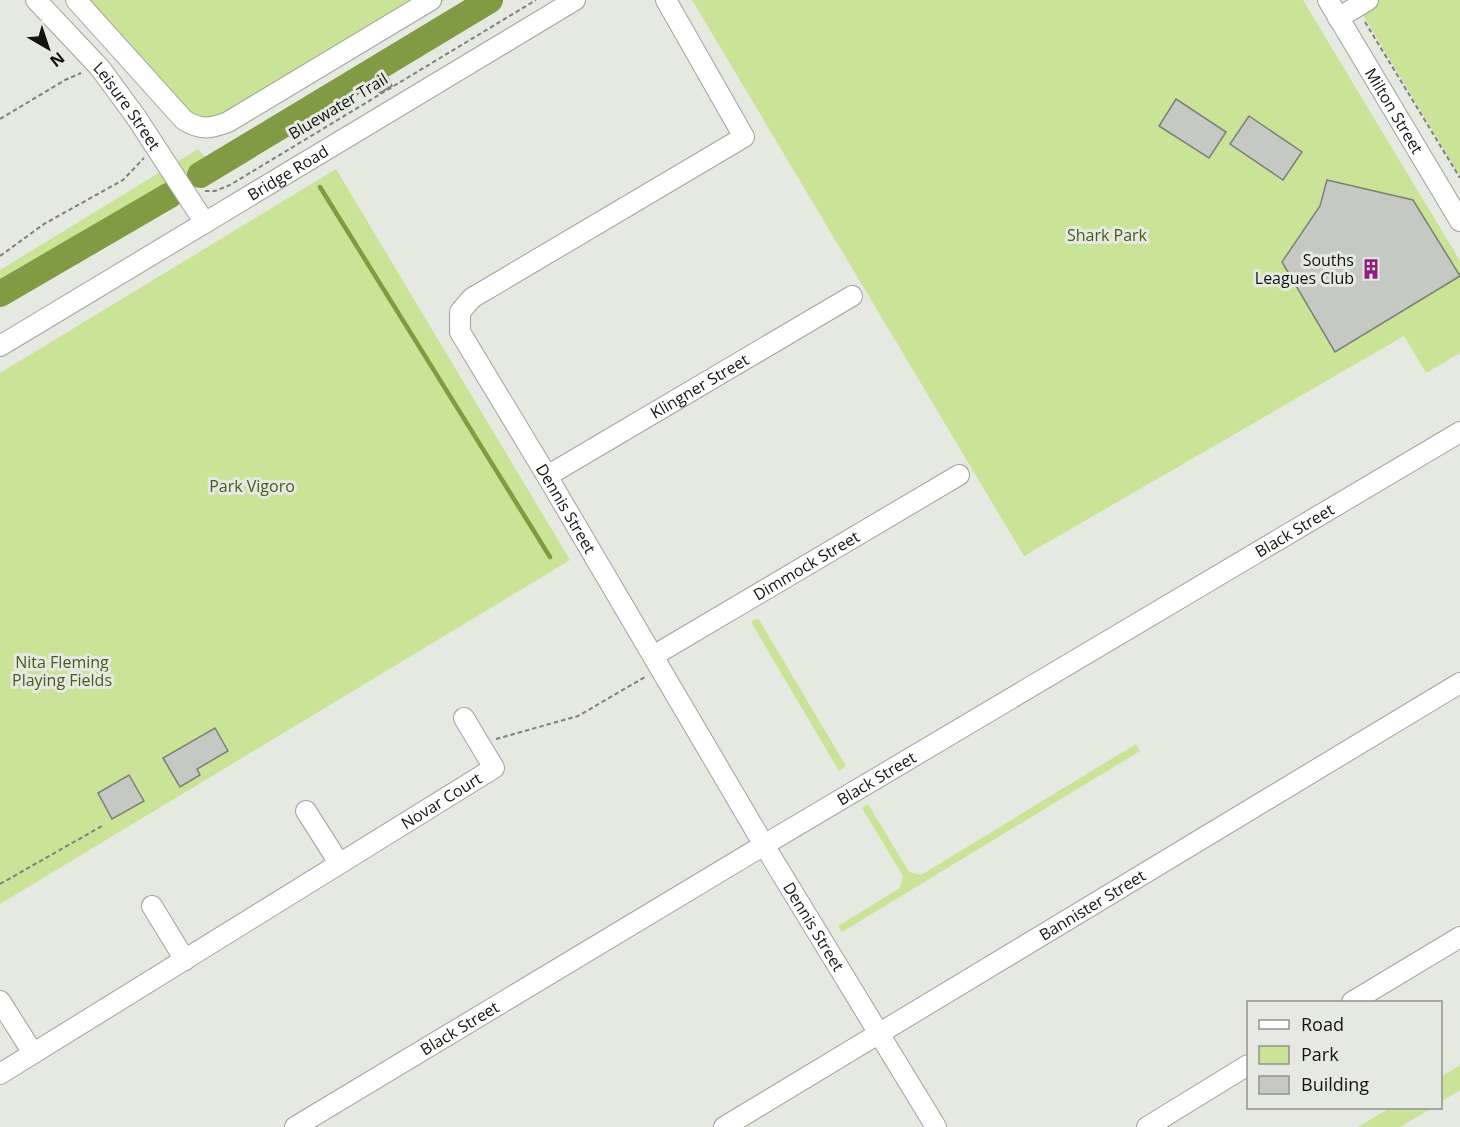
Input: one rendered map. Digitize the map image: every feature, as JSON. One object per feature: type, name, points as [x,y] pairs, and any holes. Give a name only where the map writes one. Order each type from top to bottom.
[{"type":"street","name":"Leisure Street","points":[[36,0],[98,66],[168,165],[197,195],[205,223]]},
{"type":"street","points":[[76,0],[184,120],[195,127],[207,129],[228,122],[430,0]]},
{"type":"street","name":"Bridge Road","points":[[0,346],[575,0]]},
{"type":"street","name":"Dennis Street","points":[[666,0],[744,137],[472,298],[460,312],[460,332],[548,476],[764,845],[936,1127]]},
{"type":"street","name":"Milton Street","points":[[1328,0],[1460,221]]},
{"type":"street","points":[[1338,18],[1366,9]]},
{"type":"street","name":"Klingner Street","points":[[548,476],[852,296]]},
{"type":"street","name":"Black Street","points":[[295,1127],[764,845],[1460,432]]},
{"type":"street","name":"Dimmock Street","points":[[657,662],[959,475]]},
{"type":"street","name":"Bannister Street","points":[[724,1127],[1460,683]]},
{"type":"street","name":"Novar Court","points":[[0,1074],[494,768],[464,718]]},
{"type":"street","points":[[306,811],[339,863]]},
{"type":"street","points":[[152,906],[185,960]]},
{"type":"street","points":[[1354,1001],[1460,937]]},
{"type":"street","points":[[0,1001],[33,1053]]},
{"type":"street","points":[[1147,1127],[1247,1066]]},
{"type":"path","name":"Bluewater Trail","points":[[197,195],[215,191],[230,184],[536,0]]},
{"type":"path","points":[[1366,9],[1460,178]]},
{"type":"path","points":[[0,119],[65,80],[98,66]]},
{"type":"path","points":[[0,256],[58,215],[123,180],[147,155]]},
{"type":"path","points":[[480,744],[578,716],[657,662]]},
{"type":"path","points":[[0,884],[102,826]]},
{"type":"green space","points":[[66,0],[446,0],[217,138],[186,131]]},
{"type":"green space","name":"Shark Park","points":[[692,0],[1303,0],[1460,261],[1460,353],[1426,373],[1404,336],[1024,556]]},
{"type":"green space","points":[[1354,0],[1460,0],[1460,176]]},
{"type":"green space","points":[[198,149],[213,166],[0,295],[0,270]]},
{"type":"green space","name":"Park Vigoro","points":[[336,169],[570,560],[0,904],[0,373]]},
{"type":"green space","points":[[758,618],[846,766],[839,771],[751,622]]},
{"type":"green space","points":[[1136,744],[1140,751],[842,932],[838,926],[900,888],[903,876],[862,808],[868,804],[909,872],[921,875]]},
{"type":"green space","points":[[1460,1065],[1460,1090],[1442,1101],[1442,1076]]},
{"type":"green space","points":[[1388,1109],[1430,1109],[1400,1127],[1358,1127]]},
{"type":"building","points":[[388,78],[392,86],[380,93],[375,86]]},
{"type":"building","points":[[1176,99],[1226,132],[1209,158],[1159,126]]},
{"type":"building","points":[[1249,116],[1302,152],[1283,180],[1230,144]]},
{"type":"building","name":"Souths Leagues Club","points":[[1327,180],[1413,200],[1460,276],[1335,352],[1282,262],[1320,206]]},
{"type":"building","points":[[215,728],[228,751],[197,769],[200,775],[180,787],[163,758]]},
{"type":"building","points":[[129,775],[144,801],[112,819],[98,793]]},
{"type":"waterway","points":[[200,175],[490,0]]},
{"type":"waterway","points":[[284,124],[292,137]]},
{"type":"waterway","points":[[320,187],[550,557]]},
{"type":"waterway","points":[[0,294],[170,195]]},
{"type":"place","name":"Souths Leagues Club","points":[[1371,269]]},
{"type":"park label","name":"Nita Fleming Playing Fields","points":[[62,671]]}]
